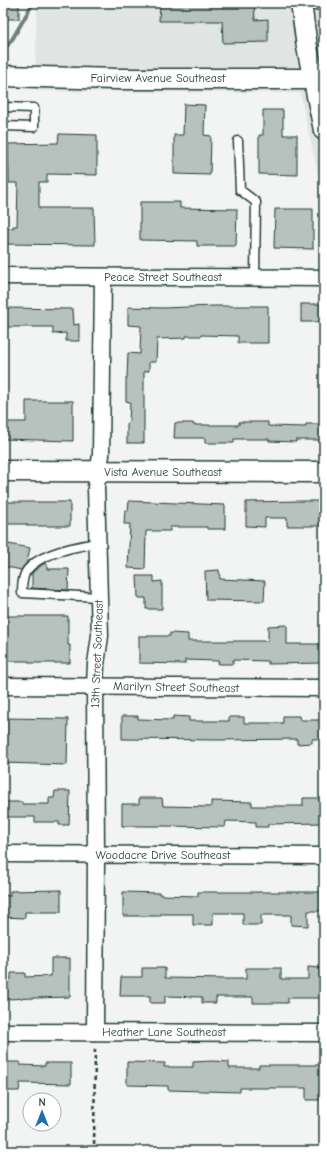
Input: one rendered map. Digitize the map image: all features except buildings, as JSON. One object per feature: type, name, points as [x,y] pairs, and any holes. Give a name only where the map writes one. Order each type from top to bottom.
[{"type":"street","points":[[301,4],[318,79],[324,130]]},
{"type":"street","name":"Fairview Avenue Southeast","points":[[3,76],[116,79],[318,79]]},
{"type":"street","name":"Peace Street Southeast","points":[[3,276],[324,278]]},
{"type":"street","name":"13th Street Southeast","points":[[95,1032],[95,686],[100,636],[96,487],[101,455],[103,277]]},
{"type":"street","name":"Vista Avenue Southeast","points":[[3,471],[324,472]]},
{"type":"street","name":"Marilyn Street Southeast","points":[[3,686],[324,688]]},
{"type":"street","name":"Woodacre Drive Southeast","points":[[3,854],[324,856]]},
{"type":"street","name":"Heather Lane Southeast","points":[[3,1032],[324,1033]]},
{"type":"lane","points":[[301,4],[324,5]]},
{"type":"lane","points":[[3,107],[34,108],[34,127],[3,126]]},
{"type":"lane","points":[[238,141],[240,190],[256,202],[255,278]]},
{"type":"lane","points":[[97,543],[79,546],[38,560],[27,569],[22,584],[22,592],[99,596]]},
{"type":"path","points":[[94,1151],[95,1032]]},
{"type":"shaded area","points":[[37,3],[324,3],[324,201],[300,93],[35,91]]},
{"type":"waterway","points":[[3,51],[13,38],[33,3]]}]
